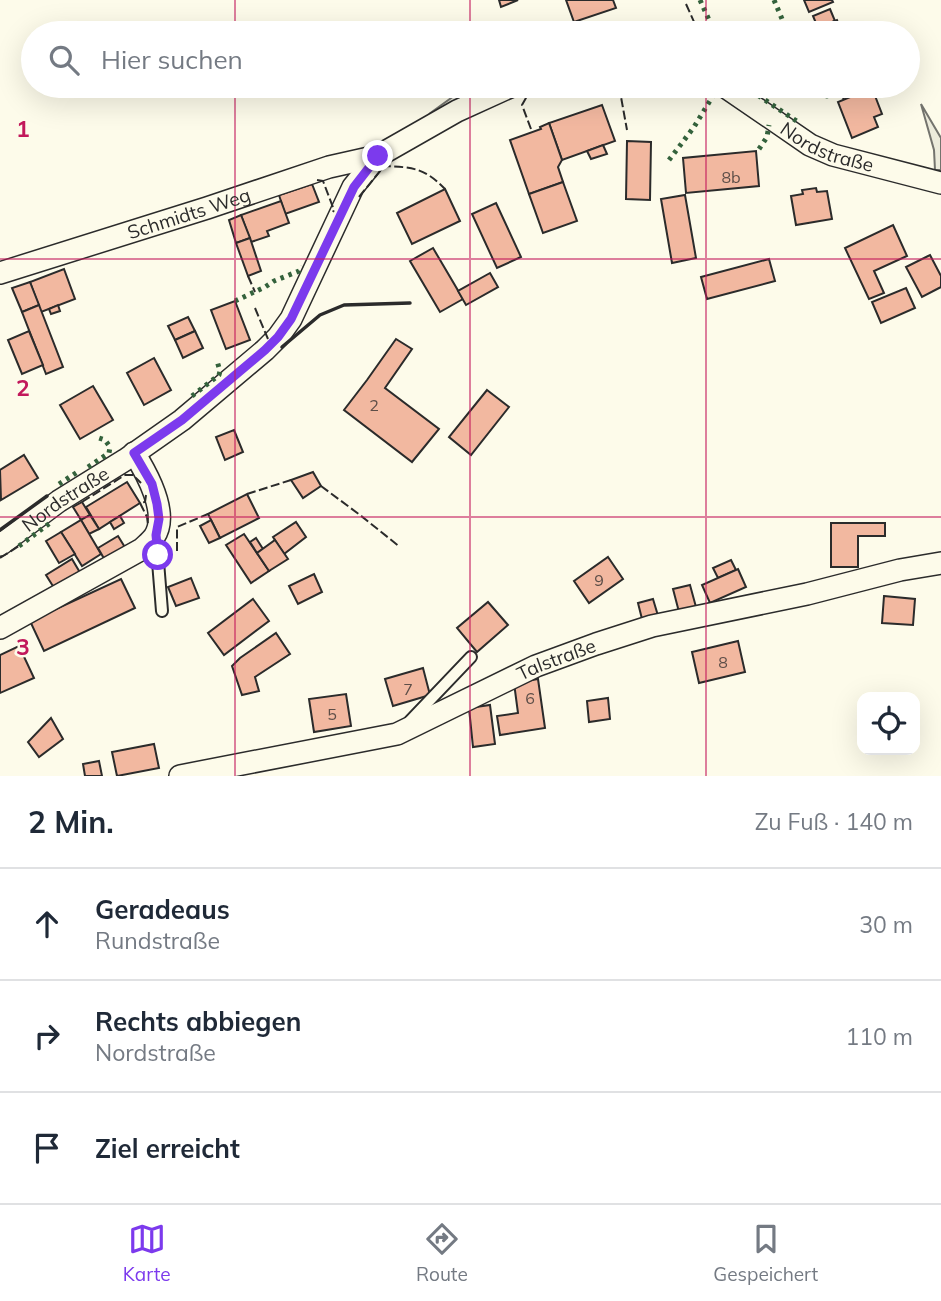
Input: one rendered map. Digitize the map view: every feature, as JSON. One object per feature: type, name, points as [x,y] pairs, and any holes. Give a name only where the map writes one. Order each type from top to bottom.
[{"type":"street","name":"Nordstraße","points":[[0,545],[59,501],[182,420],[265,350],[291,319],[354,187],[378,156],[457,111],[486,98]]},
{"type":"street","name":"Nordstraße","points":[[741,98],[810,145],[833,155],[941,183]]},
{"type":"street","name":"Schmidts Weg","points":[[0,273],[328,167],[378,156]]},
{"type":"street","points":[[0,628],[142,549],[156,535],[159,519],[152,484],[134,453]]},
{"type":"street","name":"Talstraße","points":[[180,776],[397,734],[536,666],[652,626],[807,594],[900,570],[940,564]]},
{"type":"lane","points":[[156,535],[162,611]]},
{"type":"lane","points":[[397,734],[471,657]]},
{"type":"shaded area","points":[[451,98],[463,98],[429,114]]},
{"type":"shaded area","points":[[921,104],[941,138],[941,170],[935,170],[934,150]]},
{"type":"building","points":[[499,0],[518,0],[501,7]]},
{"type":"building","points":[[566,0],[613,0],[616,8],[574,21]]},
{"type":"building","points":[[804,0],[832,0],[833,2],[809,12]]},
{"type":"building","points":[[830,9],[835,21],[815,21],[813,16]]},
{"type":"building","points":[[848,98],[876,98],[882,114],[874,117],[878,127],[852,138],[838,102]]},
{"type":"building","points":[[602,105],[615,141],[562,160],[549,123]]},
{"type":"building","points":[[549,123],[562,160],[558,167],[563,182],[529,194],[510,140],[541,129],[540,127]]},
{"type":"building","points":[[627,141],[651,142],[650,200],[626,199]]},
{"type":"building","points":[[603,145],[607,154],[591,159],[587,151]]},
{"type":"building","points":[[756,151],[759,186],[686,193],[683,158]]},
{"type":"building","points":[[563,182],[577,221],[543,233],[529,194]]},
{"type":"building","points":[[312,184],[319,202],[285,214],[279,195]]},
{"type":"building","points":[[816,188],[817,192],[827,191],[832,219],[796,225],[791,196],[803,194],[802,190]]},
{"type":"building","points":[[445,189],[460,221],[412,244],[397,213]]},
{"type":"building","points":[[685,195],[696,258],[672,263],[661,199]]},
{"type":"building","points":[[281,201],[289,223],[267,231],[269,236],[251,242],[241,215]]},
{"type":"building","points":[[496,203],[521,257],[497,268],[472,214]]},
{"type":"building","points":[[241,215],[250,238],[236,243],[229,220]]},
{"type":"building","points":[[893,225],[907,256],[874,271],[884,293],[869,299],[845,248]]},
{"type":"building","points":[[250,238],[261,271],[248,276],[236,243]]},
{"type":"building","points":[[433,248],[463,299],[440,312],[410,261]]},
{"type":"building","points":[[930,255],[941,276],[941,287],[922,297],[906,267]]},
{"type":"building","points":[[769,259],[775,281],[707,299],[701,277]]},
{"type":"building","points":[[64,269],[75,299],[41,312],[30,282]]},
{"type":"building","points":[[490,273],[498,287],[466,305],[458,291]]},
{"type":"building","points":[[30,282],[39,305],[22,312],[12,288]]},
{"type":"building","points":[[906,288],[915,308],[881,323],[872,302]]},
{"type":"building","points":[[235,301],[250,340],[226,349],[211,310]]},
{"type":"building","points":[[39,305],[63,367],[46,374],[22,312]]},
{"type":"building","points":[[58,305],[60,311],[51,314],[49,309]]},
{"type":"building","points":[[188,317],[195,331],[175,340],[168,326]]},
{"type":"building","points":[[29,331],[43,365],[22,374],[8,340]]},
{"type":"building","points":[[195,331],[203,348],[183,358],[175,340]]},
{"type":"building","points":[[396,339],[412,349],[385,388],[439,429],[412,462],[344,410]]},
{"type":"building","points":[[154,358],[171,390],[144,405],[127,373]]},
{"type":"building","points":[[93,386],[113,420],[80,439],[60,405]]},
{"type":"building","points":[[487,390],[509,407],[471,455],[449,437]]},
{"type":"building","points":[[234,430],[243,452],[225,460],[216,437]]},
{"type":"building","points":[[24,455],[38,478],[1,500],[0,470]]},
{"type":"building","points":[[313,472],[321,486],[303,498],[291,480]]},
{"type":"building","points":[[127,482],[140,503],[99,529],[86,507]]},
{"type":"building","points":[[247,494],[259,518],[220,538],[208,514]]},
{"type":"building","points":[[82,502],[90,515],[81,520],[73,507]]},
{"type":"building","points":[[90,515],[99,529],[89,534],[81,520]]},
{"type":"building","points":[[120,516],[124,523],[114,529],[110,522]]},
{"type":"building","points":[[81,520],[101,554],[82,566],[61,532]]},
{"type":"building","points":[[211,520],[220,538],[209,543],[200,526]]},
{"type":"building","points":[[296,522],[306,537],[284,554],[273,537]]},
{"type":"building","points":[[831,523],[885,523],[885,536],[858,536],[858,567],[831,567]]},
{"type":"building","points":[[61,532],[75,554],[59,563],[46,541]]},
{"type":"building","points":[[244,534],[269,571],[251,583],[226,545]]},
{"type":"building","points":[[118,536],[126,549],[106,562],[98,548]]},
{"type":"building","points":[[256,538],[263,549],[257,553],[250,542]]},
{"type":"building","points":[[275,540],[288,559],[269,571],[257,553]]},
{"type":"building","points":[[608,557],[623,579],[589,603],[574,581]]},
{"type":"building","points":[[72,559],[82,576],[56,591],[46,575]]},
{"type":"building","points":[[731,560],[736,570],[718,578],[713,568]]},
{"type":"building","points":[[738,569],[746,587],[710,603],[702,585]]},
{"type":"building","points":[[314,574],[322,592],[298,604],[289,586]]},
{"type":"building","points":[[191,578],[199,598],[176,606],[168,587]]},
{"type":"building","points":[[121,579],[135,608],[44,651],[30,621]]},
{"type":"building","points":[[690,585],[696,607],[679,612],[673,589]]},
{"type":"building","points":[[884,596],[915,599],[913,625],[882,623]]},
{"type":"building","points":[[253,599],[269,621],[224,655],[208,633]]},
{"type":"building","points":[[653,599],[659,619],[643,623],[638,603]]},
{"type":"building","points":[[488,602],[508,625],[477,652],[457,628]]},
{"type":"building","points":[[276,633],[290,654],[255,677],[259,691],[242,695],[232,666]]},
{"type":"building","points":[[738,641],[745,672],[699,683],[692,652]]},
{"type":"building","points":[[19,646],[34,678],[0,693],[0,655]]},
{"type":"building","points":[[423,668],[430,695],[393,706],[385,679]]},
{"type":"building","points":[[538,679],[545,728],[500,735],[497,716],[518,713],[514,683]]},
{"type":"building","points":[[346,694],[351,726],[314,732],[309,699]]},
{"type":"building","points":[[608,698],[610,719],[589,722],[587,701]]},
{"type":"building","points":[[490,705],[495,744],[473,747],[469,708]]},
{"type":"building","points":[[51,718],[63,739],[39,757],[28,742]]},
{"type":"building","points":[[154,744],[159,768],[117,776],[112,752]]},
{"type":"building","points":[[99,761],[102,776],[85,776],[83,764]]},
{"type":"hedge","points":[[700,0],[710,21]]},
{"type":"hedge","points":[[774,0],[783,21]]},
{"type":"hedge","points":[[669,160],[712,98]]},
{"type":"hedge","points":[[762,98],[798,122]]},
{"type":"hedge","points":[[759,149],[767,137],[769,125]]},
{"type":"hedge","points":[[235,301],[299,271],[302,266]]},
{"type":"hedge","points":[[192,396],[219,375],[217,361]]},
{"type":"hedge","points":[[88,467],[109,453],[110,447],[105,440],[96,437]]},
{"type":"hedge","points":[[59,484],[79,471]]},
{"type":"hedge","points":[[19,546],[50,523]]},
{"type":"fence","points":[[686,4],[694,21]]},
{"type":"fence","points":[[526,98],[522,105],[531,129]]},
{"type":"fence","points":[[621,98],[627,130]]},
{"type":"fence","points":[[359,197],[384,166],[418,170],[445,189]]},
{"type":"fence","points":[[317,180],[323,181],[333,212]]},
{"type":"fence","points":[[248,276],[255,292]]},
{"type":"fence","points":[[255,308],[268,339]]},
{"type":"fence","points":[[82,502],[125,475],[133,475],[141,483]]},
{"type":"fence","points":[[247,494],[291,480]]},
{"type":"fence","points":[[321,486],[400,547]]},
{"type":"fence","points":[[146,495],[145,502],[140,503],[148,525]]},
{"type":"fence","points":[[177,551],[177,527],[208,514]]},
{"type":"fence","points":[[0,558],[19,546]]},
{"type":"wall","points":[[282,347],[320,315],[344,305],[410,303]]},
{"type":"wall","points":[[0,530],[47,496]]},
{"type":"route","points":[[158,555],[157,504],[152,484],[134,453],[182,420],[278,337],[291,319],[354,187],[378,156]]}]
